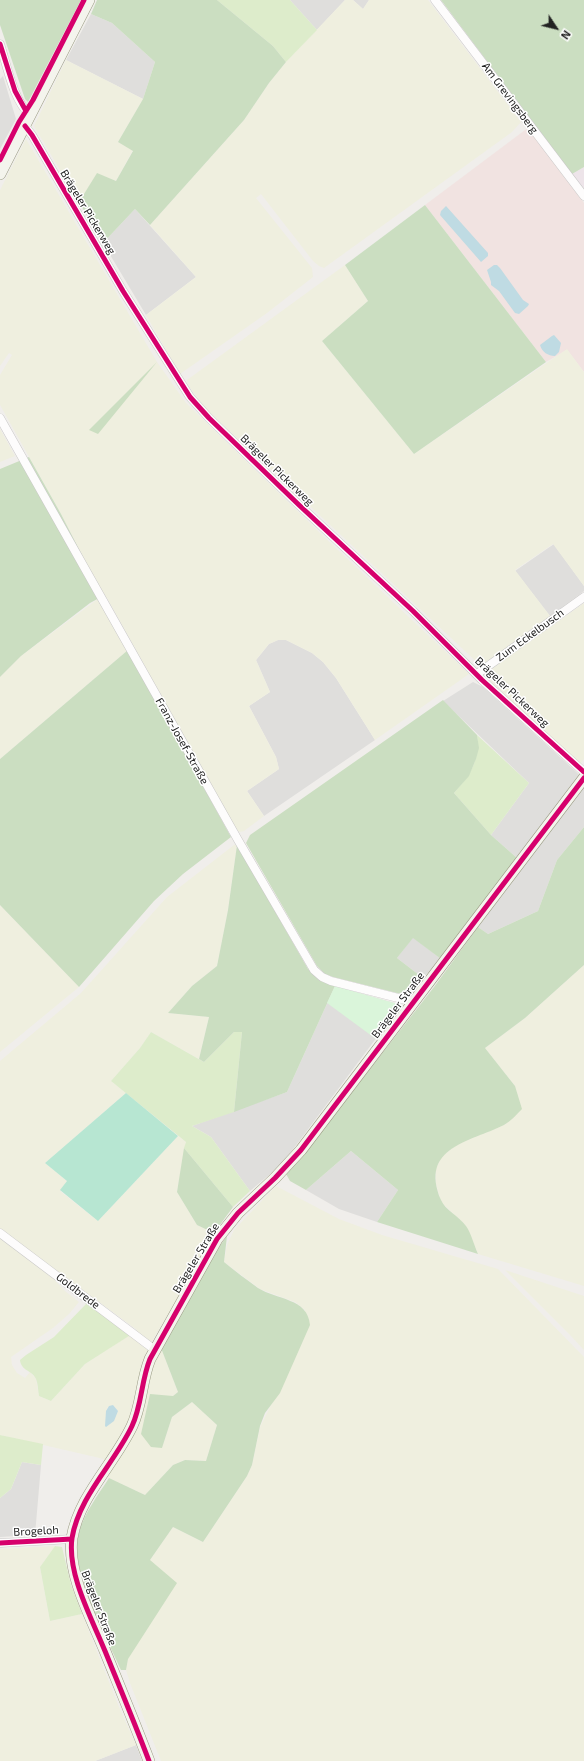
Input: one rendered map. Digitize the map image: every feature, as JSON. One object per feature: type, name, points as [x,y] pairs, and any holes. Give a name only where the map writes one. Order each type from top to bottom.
[{"type":"street","points":[[0,174],[89,0]]},
{"type":"street","name":"Am Grevingsberg","points":[[435,0],[584,196]]},
{"type":"street","points":[[0,44],[15,91],[22,107],[30,115]]},
{"type":"street","name":"Brägeler Pickerweg","points":[[25,126],[32,135],[120,286],[190,396],[209,418],[298,505],[413,611],[477,674],[584,772]]},
{"type":"street","name":"Franz-Josef-Straße","points":[[0,418],[238,840],[314,970],[322,977],[331,981],[414,1002]]},
{"type":"street","name":"Zum Eckelbusch","points":[[477,674],[584,597]]},
{"type":"street","name":"Brägeler Straße","points":[[149,1761],[79,1586],[72,1561],[72,1539],[76,1521],[83,1506],[132,1425],[141,1396],[146,1369],[155,1350],[208,1254],[224,1230],[238,1213],[275,1178],[301,1150],[584,778]]},
{"type":"street","name":"Goldbrede","points":[[0,1233],[155,1350]]},
{"type":"street","name":"Brogeloh","points":[[0,1543],[72,1539]]},
{"type":"shaded area","points":[[290,0],[345,0],[317,30]]},
{"type":"shaded area","points":[[353,0],[369,0],[363,9]]},
{"type":"shaded area","points":[[91,14],[112,23],[155,62],[143,99],[66,60]]},
{"type":"shaded area","points":[[3,76],[16,119],[0,149],[0,79]]},
{"type":"shaded area","points":[[529,127],[584,203],[584,372],[567,350],[546,362],[425,205]]},
{"type":"shaded area","points":[[584,167],[584,189],[572,174]]},
{"type":"shaded area","points":[[135,209],[196,277],[146,315],[103,243]]},
{"type":"shaded area","points":[[554,544],[584,586],[584,591],[550,616],[515,571]]},
{"type":"shaded area","points":[[278,640],[286,640],[312,653],[323,662],[336,678],[375,740],[264,816],[247,791],[279,769],[276,757],[249,706],[270,692],[256,660],[269,644]]},
{"type":"shaded area","points":[[473,682],[483,687],[584,779],[584,827],[557,860],[538,911],[488,934],[478,927],[525,865],[491,835],[529,783],[443,701]]},
{"type":"shaded area","points":[[413,937],[441,959],[423,978],[397,958]]},
{"type":"shaded area","points":[[335,986],[401,1005],[291,1152],[276,1169],[250,1191],[211,1137],[192,1126],[287,1092]]},
{"type":"shaded area","points":[[351,1151],[398,1190],[377,1222],[339,1209],[306,1190]]},
{"type":"shaded area","points":[[22,1462],[41,1465],[35,1535],[0,1537],[0,1498],[11,1489]]},
{"type":"shaded area","points":[[136,1745],[142,1761],[95,1761]]},
{"type":"green space","points":[[0,0],[81,0],[28,102],[25,99],[0,25]]},
{"type":"green space","points":[[97,0],[217,0],[273,46],[286,62],[269,83],[244,120],[150,225],[135,209],[103,243],[79,202],[97,173],[116,181],[133,151],[118,142],[143,99],[155,62],[112,23],[91,14]]},
{"type":"green space","points":[[217,0],[290,0],[317,30],[286,62],[273,46]]},
{"type":"green space","points":[[345,0],[353,0],[363,9],[369,0],[428,0],[521,122],[512,132],[324,268],[313,261],[261,194],[256,198],[312,268],[313,277],[267,313],[180,374],[146,315],[196,277],[150,225],[244,120],[269,83],[286,62]]},
{"type":"green space","points":[[441,0],[584,0],[584,167],[572,174]]},
{"type":"green space","points":[[66,60],[143,99],[118,142],[133,150],[116,181],[97,174],[79,202],[34,126]]},
{"type":"green space","points":[[26,139],[157,362],[186,403],[320,533],[469,674],[375,740],[336,678],[323,662],[312,653],[286,640],[278,640],[269,644],[256,660],[270,692],[249,706],[276,757],[279,769],[247,791],[264,816],[244,831],[240,832],[236,830],[107,598],[103,596],[61,514],[0,405],[0,375],[12,355],[9,353],[0,366],[0,190]]},
{"type":"green space","points":[[425,205],[546,362],[414,454],[322,341],[368,301],[345,265]]},
{"type":"green space","points":[[345,265],[368,301],[322,341],[414,454],[567,349],[584,372],[584,586],[553,544],[515,570],[550,616],[481,666],[204,407],[188,385],[187,380]]},
{"type":"green space","points":[[157,362],[98,434],[89,430]]},
{"type":"green space","points":[[0,429],[15,456],[0,462]]},
{"type":"green space","points":[[29,457],[61,514],[103,596],[90,603],[21,656],[0,677],[0,469]]},
{"type":"green space","points":[[98,599],[128,650],[0,759],[0,677],[21,656]]},
{"type":"green space","points":[[584,603],[584,759],[580,764],[485,676],[486,673]]},
{"type":"green space","points":[[128,650],[231,837],[183,874],[154,901],[79,987],[0,905],[0,759]]},
{"type":"green space","points":[[443,700],[477,735],[479,748],[469,776],[454,793],[491,835],[517,858],[441,959],[413,938],[397,958],[423,978],[409,996],[325,974],[317,966],[246,843],[250,835]]},
{"type":"green space","points":[[477,735],[529,783],[491,835],[454,793],[470,773],[476,759],[478,744]]},
{"type":"green space","points":[[584,827],[584,965],[525,1018],[485,1048],[515,1086],[522,1109],[504,1125],[463,1142],[452,1149],[442,1157],[437,1168],[436,1182],[441,1200],[443,1204],[466,1226],[478,1254],[377,1222],[398,1190],[351,1151],[306,1190],[290,1181],[286,1174],[302,1156],[434,987],[478,927],[488,934],[538,911],[557,860]]},
{"type":"green space","points":[[234,845],[237,845],[228,910],[217,966],[192,986],[168,1013],[209,1017],[199,1059],[151,1032],[140,1048],[111,1081],[126,1093],[45,1163],[67,1181],[60,1191],[98,1221],[178,1136],[186,1142],[177,1192],[197,1225],[214,1233],[197,1267],[152,1341],[161,1348],[178,1392],[173,1396],[162,1448],[172,1417],[192,1402],[217,1425],[206,1461],[185,1460],[173,1465],[145,1495],[98,1473],[103,1465],[104,1459],[0,1435],[0,1238],[52,1277],[65,1291],[79,1302],[69,1314],[53,1328],[11,1357],[12,1365],[17,1373],[25,1378],[30,1372],[36,1379],[39,1396],[51,1401],[85,1364],[137,1330],[0,1229],[0,1061],[81,993],[167,897]],"holes":[[[113,1405],[118,1411],[106,1419],[107,1408]]]},
{"type":"green space","points":[[237,845],[308,969],[321,979],[335,986],[287,1092],[234,1112],[242,1032],[234,1032],[204,1062],[199,1059],[209,1017],[168,1013],[192,986],[217,966],[228,910]]},
{"type":"green space","points":[[0,905],[79,987],[0,1052]]},
{"type":"green space","points":[[584,965],[584,1286],[478,1254],[466,1226],[441,1202],[436,1184],[436,1168],[442,1156],[458,1144],[506,1124],[515,1086],[485,1048],[525,1018]]},
{"type":"green space","points":[[335,986],[401,1005],[376,1039],[327,1003]]},
{"type":"green space","points":[[151,1032],[204,1062],[234,1032],[242,1032],[234,1112],[192,1126],[211,1137],[250,1191],[233,1207],[184,1148],[186,1142],[111,1081],[140,1048]]},
{"type":"green space","points":[[126,1093],[178,1136],[98,1221],[60,1190],[67,1181],[45,1163]]},
{"type":"green space","points":[[184,1148],[233,1207],[214,1233],[197,1225],[177,1192]]},
{"type":"green space","points":[[276,1186],[339,1219],[382,1235],[498,1269],[584,1357],[584,1761],[161,1761],[126,1670],[150,1560],[173,1527],[203,1542],[247,1476],[252,1465],[260,1427],[272,1403],[305,1310],[295,1302],[260,1289],[224,1262],[227,1245],[234,1230]]},
{"type":"green space","points":[[227,1236],[224,1262],[258,1288],[298,1305],[308,1316],[310,1325],[280,1393],[265,1413],[260,1426],[252,1465],[247,1476],[203,1542],[173,1527],[150,1560],[177,1583],[128,1659],[126,1670],[121,1670],[90,1602],[84,1583],[79,1565],[77,1548],[79,1532],[88,1511],[109,1478],[145,1495],[173,1465],[185,1460],[206,1461],[217,1425],[192,1402],[172,1417],[162,1448],[151,1447],[141,1434],[150,1394],[173,1396],[178,1392],[161,1348],[216,1251]]},
{"type":"green space","points":[[505,1270],[584,1296],[584,1350],[570,1335]]},
{"type":"green space","points":[[87,1303],[132,1334],[85,1364],[51,1401],[39,1396],[36,1379],[22,1366],[20,1360],[54,1337]]},
{"type":"green space","points":[[0,1435],[43,1444],[41,1465],[22,1462],[11,1489],[0,1498]]},
{"type":"green space","points":[[55,1546],[40,1567],[50,1621],[82,1614],[119,1707],[136,1745],[95,1761],[0,1761],[0,1549]]},
{"type":"green space","points":[[55,1546],[62,1547],[71,1585],[82,1614],[50,1621],[40,1567]]},
{"type":"water","points":[[446,206],[488,253],[488,256],[481,262],[440,215],[441,211]]},
{"type":"water","points":[[494,265],[497,265],[500,268],[523,300],[529,304],[519,314],[515,313],[499,291],[491,285],[487,270]]},
{"type":"water","points":[[554,335],[561,343],[559,352],[555,356],[546,353],[542,350],[540,345]]},
{"type":"water","points":[[113,1405],[118,1411],[114,1421],[106,1427],[106,1411],[109,1406]]},
{"type":"cycle path","points":[[0,160],[19,122],[33,100],[84,0]]},
{"type":"cycle path","points":[[0,44],[15,91],[26,111]]},
{"type":"cycle path","points":[[25,126],[32,135],[123,291],[190,397],[209,418],[299,505],[413,611],[482,680],[584,772]]},
{"type":"cycle path","points":[[149,1761],[82,1596],[73,1566],[71,1552],[72,1538],[82,1508],[89,1494],[125,1440],[138,1410],[150,1359],[217,1239],[238,1213],[275,1178],[301,1150],[584,778]]},
{"type":"cycle path","points":[[0,1543],[72,1539]]}]
